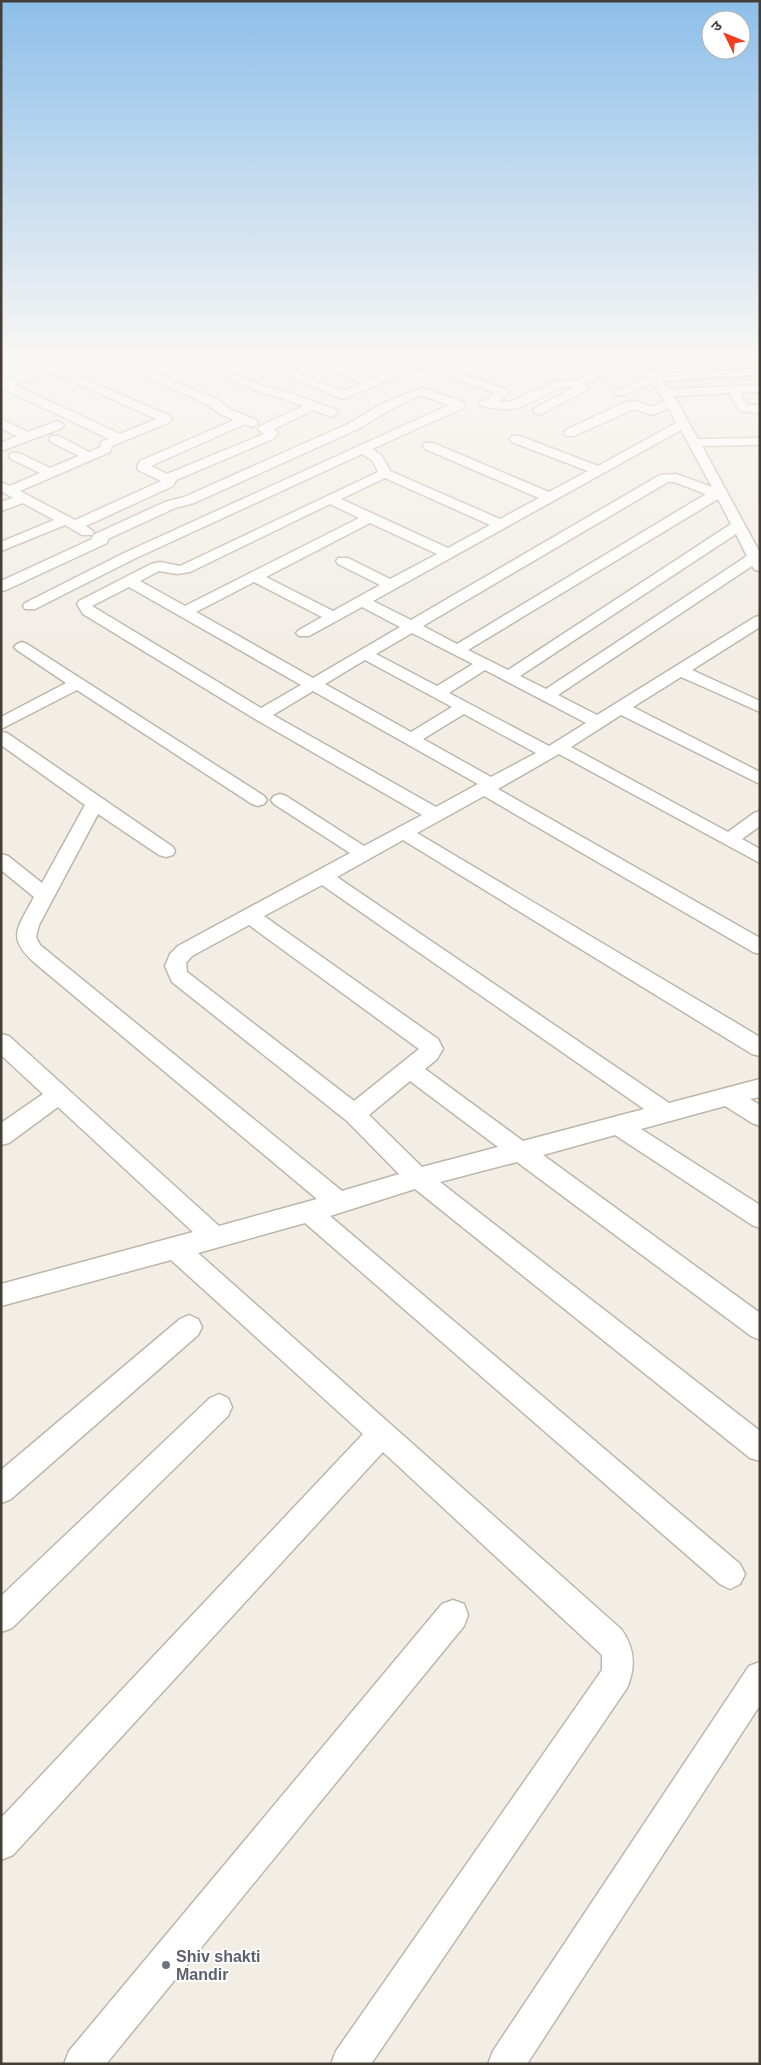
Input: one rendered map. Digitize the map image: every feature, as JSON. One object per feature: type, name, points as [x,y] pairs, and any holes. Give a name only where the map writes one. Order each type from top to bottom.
[{"type":"street","points":[[1,547],[71,523],[170,482],[145,468],[144,465],[165,455]]},
{"type":"street","points":[[167,479],[223,455]]},
{"type":"street","points":[[1,587],[170,505],[189,500],[289,455]]},
{"type":"street","points":[[30,606],[129,556],[346,455]]},
{"type":"street","points":[[373,455],[378,459],[385,473],[499,524]]},
{"type":"street","points":[[451,455],[549,497]]},
{"type":"street","points":[[559,455],[598,470]]},
{"type":"street","points":[[304,633],[625,455]]},
{"type":"street","points":[[546,696],[758,562],[700,455]]},
{"type":"street","points":[[16,456],[50,473]]},
{"type":"street","points":[[6,488],[50,473],[88,456]]},
{"type":"street","points":[[385,473],[182,570],[173,570],[164,566],[152,569],[84,604],[85,608],[261,715],[436,815]]},
{"type":"street","points":[[261,715],[665,478],[676,478],[719,492]]},
{"type":"street","points":[[6,488],[152,569]]},
{"type":"street","points":[[457,650],[719,492]]},
{"type":"street","points":[[1,507],[24,498]]},
{"type":"street","points":[[329,499],[447,553]]},
{"type":"street","points":[[189,500],[218,515]]},
{"type":"street","points":[[185,612],[370,518]]},
{"type":"street","points":[[508,677],[738,526]]},
{"type":"street","points":[[343,561],[390,585]]},
{"type":"street","points":[[52,563],[98,572]]},
{"type":"street","points":[[255,577],[333,617]]},
{"type":"street","points":[[129,581],[410,740],[760,947]]},
{"type":"street","points":[[362,601],[599,723]]},
{"type":"street","points":[[760,620],[554,750],[324,877],[185,951],[177,957],[174,964],[174,970],[179,976],[354,1114],[418,1178],[760,1448]]},
{"type":"street","points":[[22,647],[258,800]]},
{"type":"street","points":[[365,654],[464,707],[554,750],[760,857]]},
{"type":"street","points":[[438,693],[484,664]]},
{"type":"street","points":[[680,670],[759,706]]},
{"type":"street","points":[[1,724],[77,683]]},
{"type":"street","points":[[410,740],[464,707]]},
{"type":"street","points":[[621,708],[760,778]]},
{"type":"street","points":[[1,737],[166,851]]},
{"type":"street","points":[[280,800],[364,854]]},
{"type":"street","points":[[95,802],[44,895],[26,934],[27,941],[32,948],[339,1203]]},
{"type":"street","points":[[730,840],[760,817]]},
{"type":"street","points":[[404,833],[760,1048]]},
{"type":"street","points":[[1,860],[44,895]]},
{"type":"street","points":[[324,877],[667,1114]]},
{"type":"street","points":[[250,916],[430,1045],[432,1049],[429,1053],[354,1114]]},
{"type":"street","points":[[1,1042],[215,1237]]},
{"type":"street","points":[[409,1069],[760,1328]]},
{"type":"street","points":[[1,1295],[309,1212],[418,1178],[760,1088]]},
{"type":"street","points":[[1,1136],[58,1095]]},
{"type":"street","points":[[729,1097],[760,1117]]},
{"type":"street","points":[[620,1126],[760,1218]]},
{"type":"street","points":[[309,1212],[730,1574]]},
{"type":"street","points":[[175,1248],[610,1640],[615,1647],[619,1665],[616,1678],[349,2064]]},
{"type":"street","points":[[1,1489],[189,1327]]},
{"type":"street","points":[[1,1617],[219,1407]]},
{"type":"street","points":[[1,1843],[381,1434]]},
{"type":"street","points":[[82,2064],[454,1615]]},
{"type":"street","points":[[506,2064],[760,1677]]},
{"type":"place","name":"Shiv shakti Mandir","points":[[166,1965]]}]
